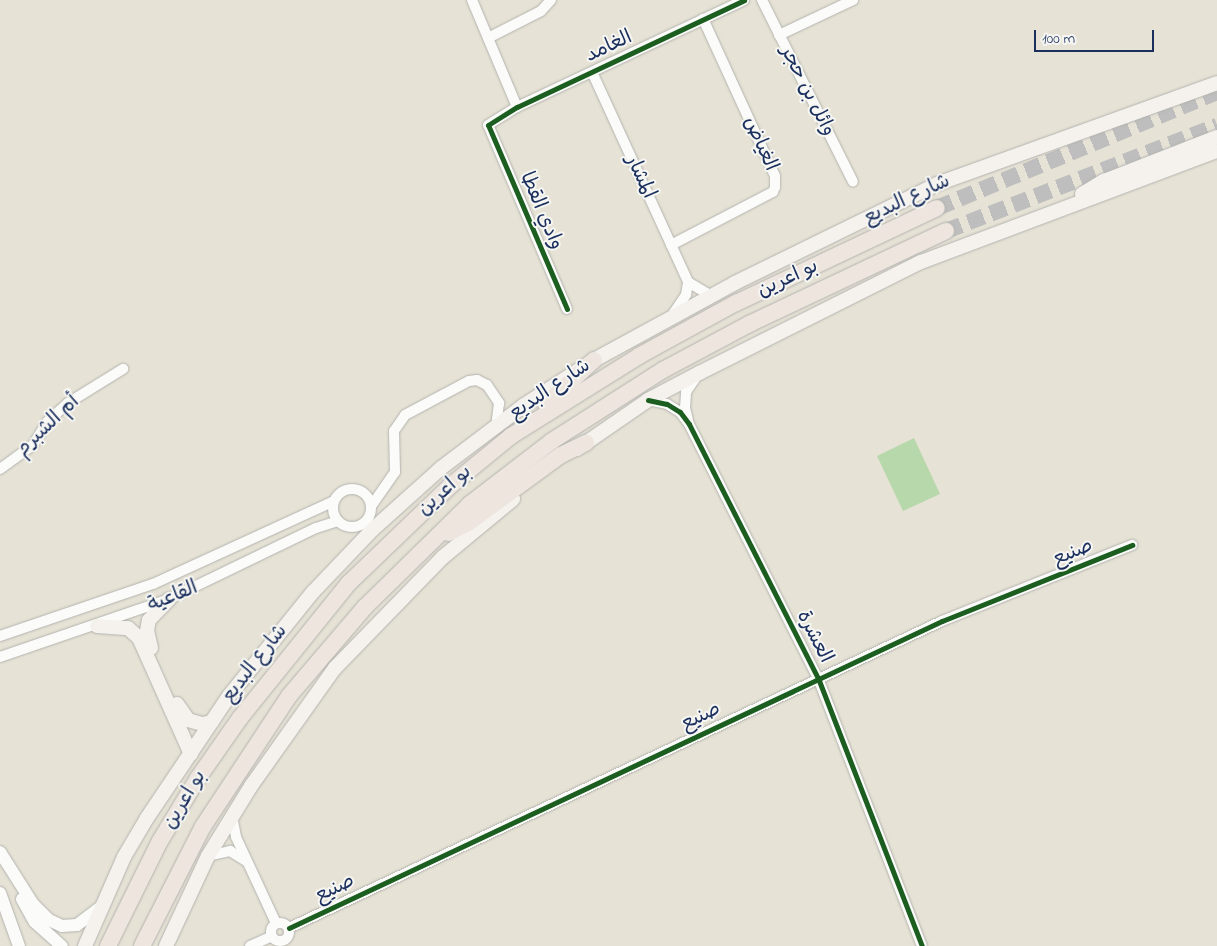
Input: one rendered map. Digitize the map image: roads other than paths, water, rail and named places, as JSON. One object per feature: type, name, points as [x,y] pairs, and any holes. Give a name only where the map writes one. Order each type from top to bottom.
[{"type":"highway","name":"بو اعرين","points":[[108,946],[147,866],[198,778],[295,647],[374,557],[511,436],[639,356],[713,315],[937,208]]},
{"type":"highway","name":"بو اعرين","points":[[142,946],[202,828],[266,728],[339,636],[434,538],[504,476],[605,406],[654,375],[749,324],[946,232]]},
{"type":"highway","points":[[511,436],[594,360]]},
{"type":"highway","points":[[434,538],[468,523],[561,455],[586,442]]},
{"type":"main road","name":"شارع البديع","points":[[85,946],[102,906],[146,818],[264,650],[313,592],[372,530],[441,468],[523,406],[594,360],[670,317],[937,184],[1215,85]]},
{"type":"main road","points":[[1070,204],[1104,181],[1217,137]]},
{"type":"main road","points":[[166,946],[208,856],[232,816],[294,722],[335,668],[443,556],[586,442],[648,400],[921,262],[1070,204],[1217,151]]},
{"type":"main road","points":[[169,599],[149,620],[147,631],[150,645],[184,716],[202,724],[212,722]]},
{"type":"main road","points":[[97,626],[128,628],[139,638],[191,754]]},
{"type":"street","points":[[472,0],[517,108]]},
{"type":"street","points":[[488,38],[541,11],[551,0]]},
{"type":"street","name":"الغامد","points":[[488,125],[517,108],[744,0]]},
{"type":"street","name":"وائل بن حجر","points":[[762,0],[853,182]]},
{"type":"street","points":[[779,35],[853,0]]},
{"type":"street","name":"الغياض","points":[[672,245],[773,192],[775,187],[775,176],[703,19]]},
{"type":"street","name":"المشار","points":[[592,72],[688,282]]},
{"type":"street","name":"وادي القطا","points":[[488,125],[567,309]]},
{"type":"street","points":[[670,317],[683,301],[688,282],[711,296]]},
{"type":"street","name":"أم الشبرم","points":[[0,469],[32,445],[48,421],[68,403],[123,369]]},
{"type":"street","name":"العشرة","points":[[689,424],[685,408],[686,392],[699,373]]},
{"type":"street","points":[[386,483],[363,491],[346,489],[334,501],[338,521],[353,527],[361,525],[371,514],[372,506],[395,472],[394,431],[405,415],[469,381],[477,380],[487,385],[499,403],[512,407],[523,406]]},
{"type":"street","name":"العشرة","points":[[648,400],[667,404],[680,412],[689,424],[818,678],[922,946]]},
{"type":"street","points":[[496,427],[499,403]]},
{"type":"street","points":[[363,491],[372,506]]},
{"type":"street","name":"القاعية","points":[[0,636],[153,584],[334,501]]},
{"type":"street","name":"القاعية","points":[[0,657],[97,626],[169,599],[304,533],[338,521]]},
{"type":"street","name":"صنيع","points":[[289,928],[942,621],[1132,545]]},
{"type":"street","points":[[232,816],[234,833],[276,923]]},
{"type":"street","points":[[208,856],[230,851],[249,864]]},
{"type":"street","points":[[1,854],[37,909],[56,924],[77,925],[102,906]]},
{"type":"street","points":[[1,854],[32,917],[62,946]]},
{"type":"street","points":[[1,896],[19,946]]},
{"type":"street","points":[[1,896],[14,915],[27,946]]},
{"type":"street","points":[[272,936],[285,943],[289,935],[289,928],[284,923],[276,923]]},
{"type":"street","points":[[272,936],[271,929],[276,923]]},
{"type":"street","points":[[250,946],[272,936]]},
{"type":"tunnel","points":[[937,208],[1217,92]]},
{"type":"tunnel","points":[[946,231],[1217,126]]}]
